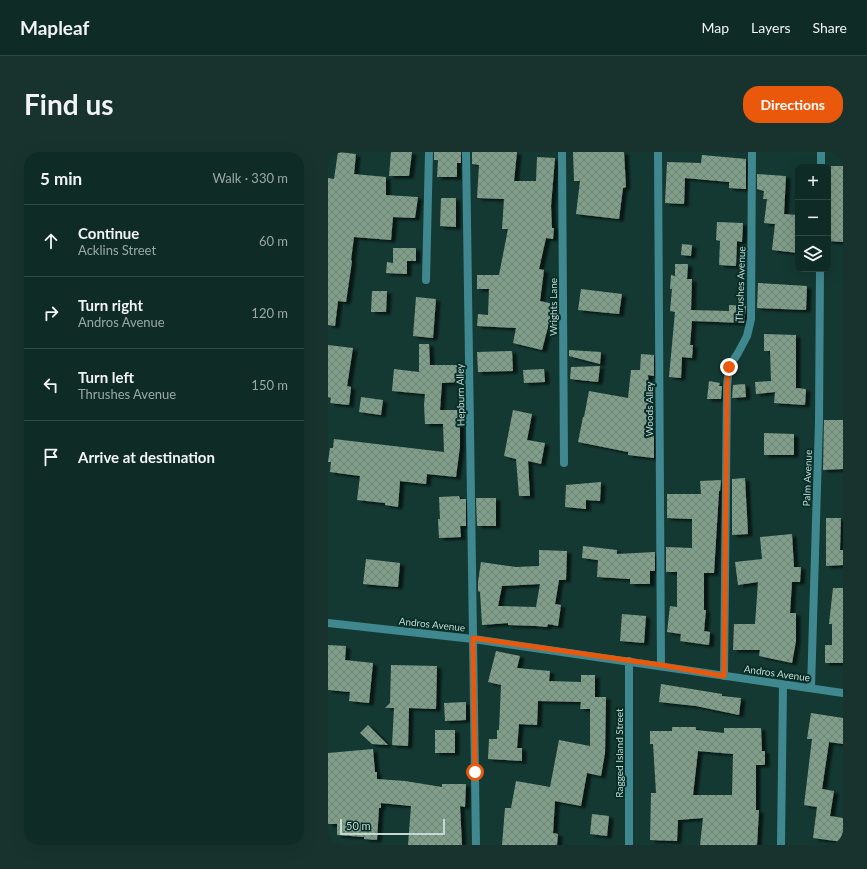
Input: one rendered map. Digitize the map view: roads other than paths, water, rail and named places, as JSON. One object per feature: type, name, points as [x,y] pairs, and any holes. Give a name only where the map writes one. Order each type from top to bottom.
[{"type":"street","points":[[426,280],[428,152]]},
{"type":"street","name":"Hepburn Alley","points":[[466,152],[476,845]]},
{"type":"street","name":"Wrights Lane","points":[[562,152],[564,463]]},
{"type":"street","name":"Woods Alley","points":[[658,152],[661,665]]},
{"type":"street","name":"Thrushes Avenue","points":[[724,676],[727,386],[729,367],[746,336],[751,319],[752,152]]},
{"type":"street","points":[[821,152],[821,164]]},
{"type":"street","name":"Palm Avenue","points":[[811,688],[819,421],[820,272]]},
{"type":"street","name":"Andros Avenue","points":[[328,623],[473,638],[843,693]]},
{"type":"street","name":"Ragged Island Street","points":[[629,661],[629,845]]},
{"type":"street","points":[[781,845],[783,684]]}]
